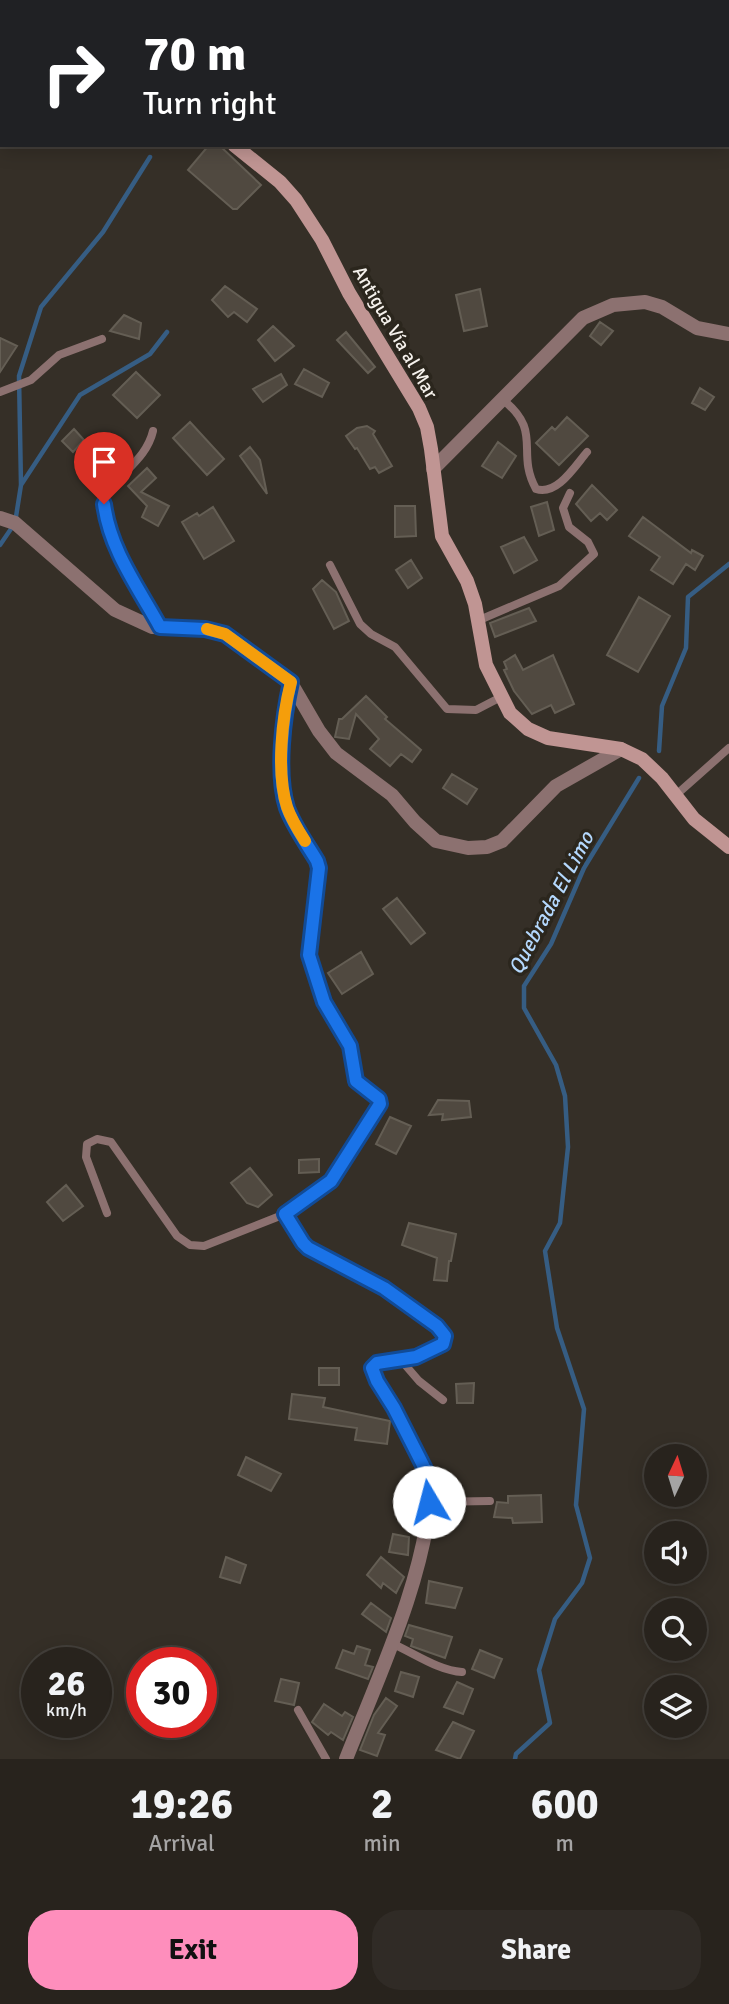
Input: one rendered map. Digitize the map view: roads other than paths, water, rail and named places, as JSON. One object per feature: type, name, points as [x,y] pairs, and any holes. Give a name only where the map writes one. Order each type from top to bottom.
[{"type":"main road","name":"Antigua Vía al Mar","points":[[236,147],[280,182],[296,200],[419,408],[427,427],[442,536],[467,581],[486,665],[510,713],[528,729],[548,738],[621,749],[642,759],[676,795],[694,819],[729,847]]},
{"type":"street","points":[[433,470],[583,318],[613,305],[645,302],[662,307],[697,328],[729,334]]},
{"type":"street","points":[[0,518],[15,523],[114,610],[133,620],[160,627],[205,629],[225,634],[291,682],[318,731],[336,753],[392,795],[436,841],[453,846],[487,847],[502,841],[556,786],[621,749]]},
{"type":"street","points":[[291,682],[282,729],[283,791],[288,809],[319,868],[309,955],[324,1002],[350,1046],[356,1081],[379,1099],[380,1104],[331,1181],[285,1214],[308,1248],[384,1288],[437,1326],[445,1336],[443,1344],[421,1356],[377,1363],[372,1368],[372,1373],[394,1408],[429,1477],[429,1502],[416,1567],[391,1643],[346,1759]]},
{"type":"lane","points":[[0,392],[29,381],[59,355],[102,339]]},
{"type":"lane","points":[[502,399],[517,411],[526,426],[529,477],[536,489],[543,491],[552,488],[566,477],[587,452]]},
{"type":"lane","points":[[153,431],[147,448],[108,491],[104,504],[115,547],[160,627]]},
{"type":"lane","points":[[477,621],[559,586],[594,554],[588,542],[569,527],[563,508],[570,494]]},
{"type":"lane","points":[[330,565],[360,624],[371,634],[396,648],[447,709],[476,710],[501,697]]},
{"type":"lane","points":[[676,795],[729,748]]},
{"type":"lane","points":[[107,1213],[86,1157],[90,1140],[111,1142],[177,1236],[190,1245],[204,1246],[285,1214]]},
{"type":"lane","points":[[400,1359],[419,1381],[443,1399]]},
{"type":"lane","points":[[429,1502],[490,1501]]},
{"type":"lane","points":[[391,1643],[418,1654],[447,1671],[462,1672]]},
{"type":"lane","points":[[298,1710],[326,1759]]},
{"type":"waterway","points":[[0,545],[15,523],[21,485],[19,376],[41,307],[103,232],[150,157]]},
{"type":"waterway","points":[[21,485],[80,395],[150,354],[167,332]]},
{"type":"waterway","name":"Quebrada El Limo","points":[[659,751],[662,706],[686,648],[688,597],[729,564]]},
{"type":"waterway","name":"Quebrada El Limo","points":[[515,1759],[516,1754],[550,1723],[539,1670],[555,1619],[582,1583],[590,1558],[576,1505],[584,1409],[557,1328],[545,1251],[560,1223],[568,1147],[565,1096],[556,1065],[524,1008],[524,986],[551,944],[584,868],[639,778]]}]
